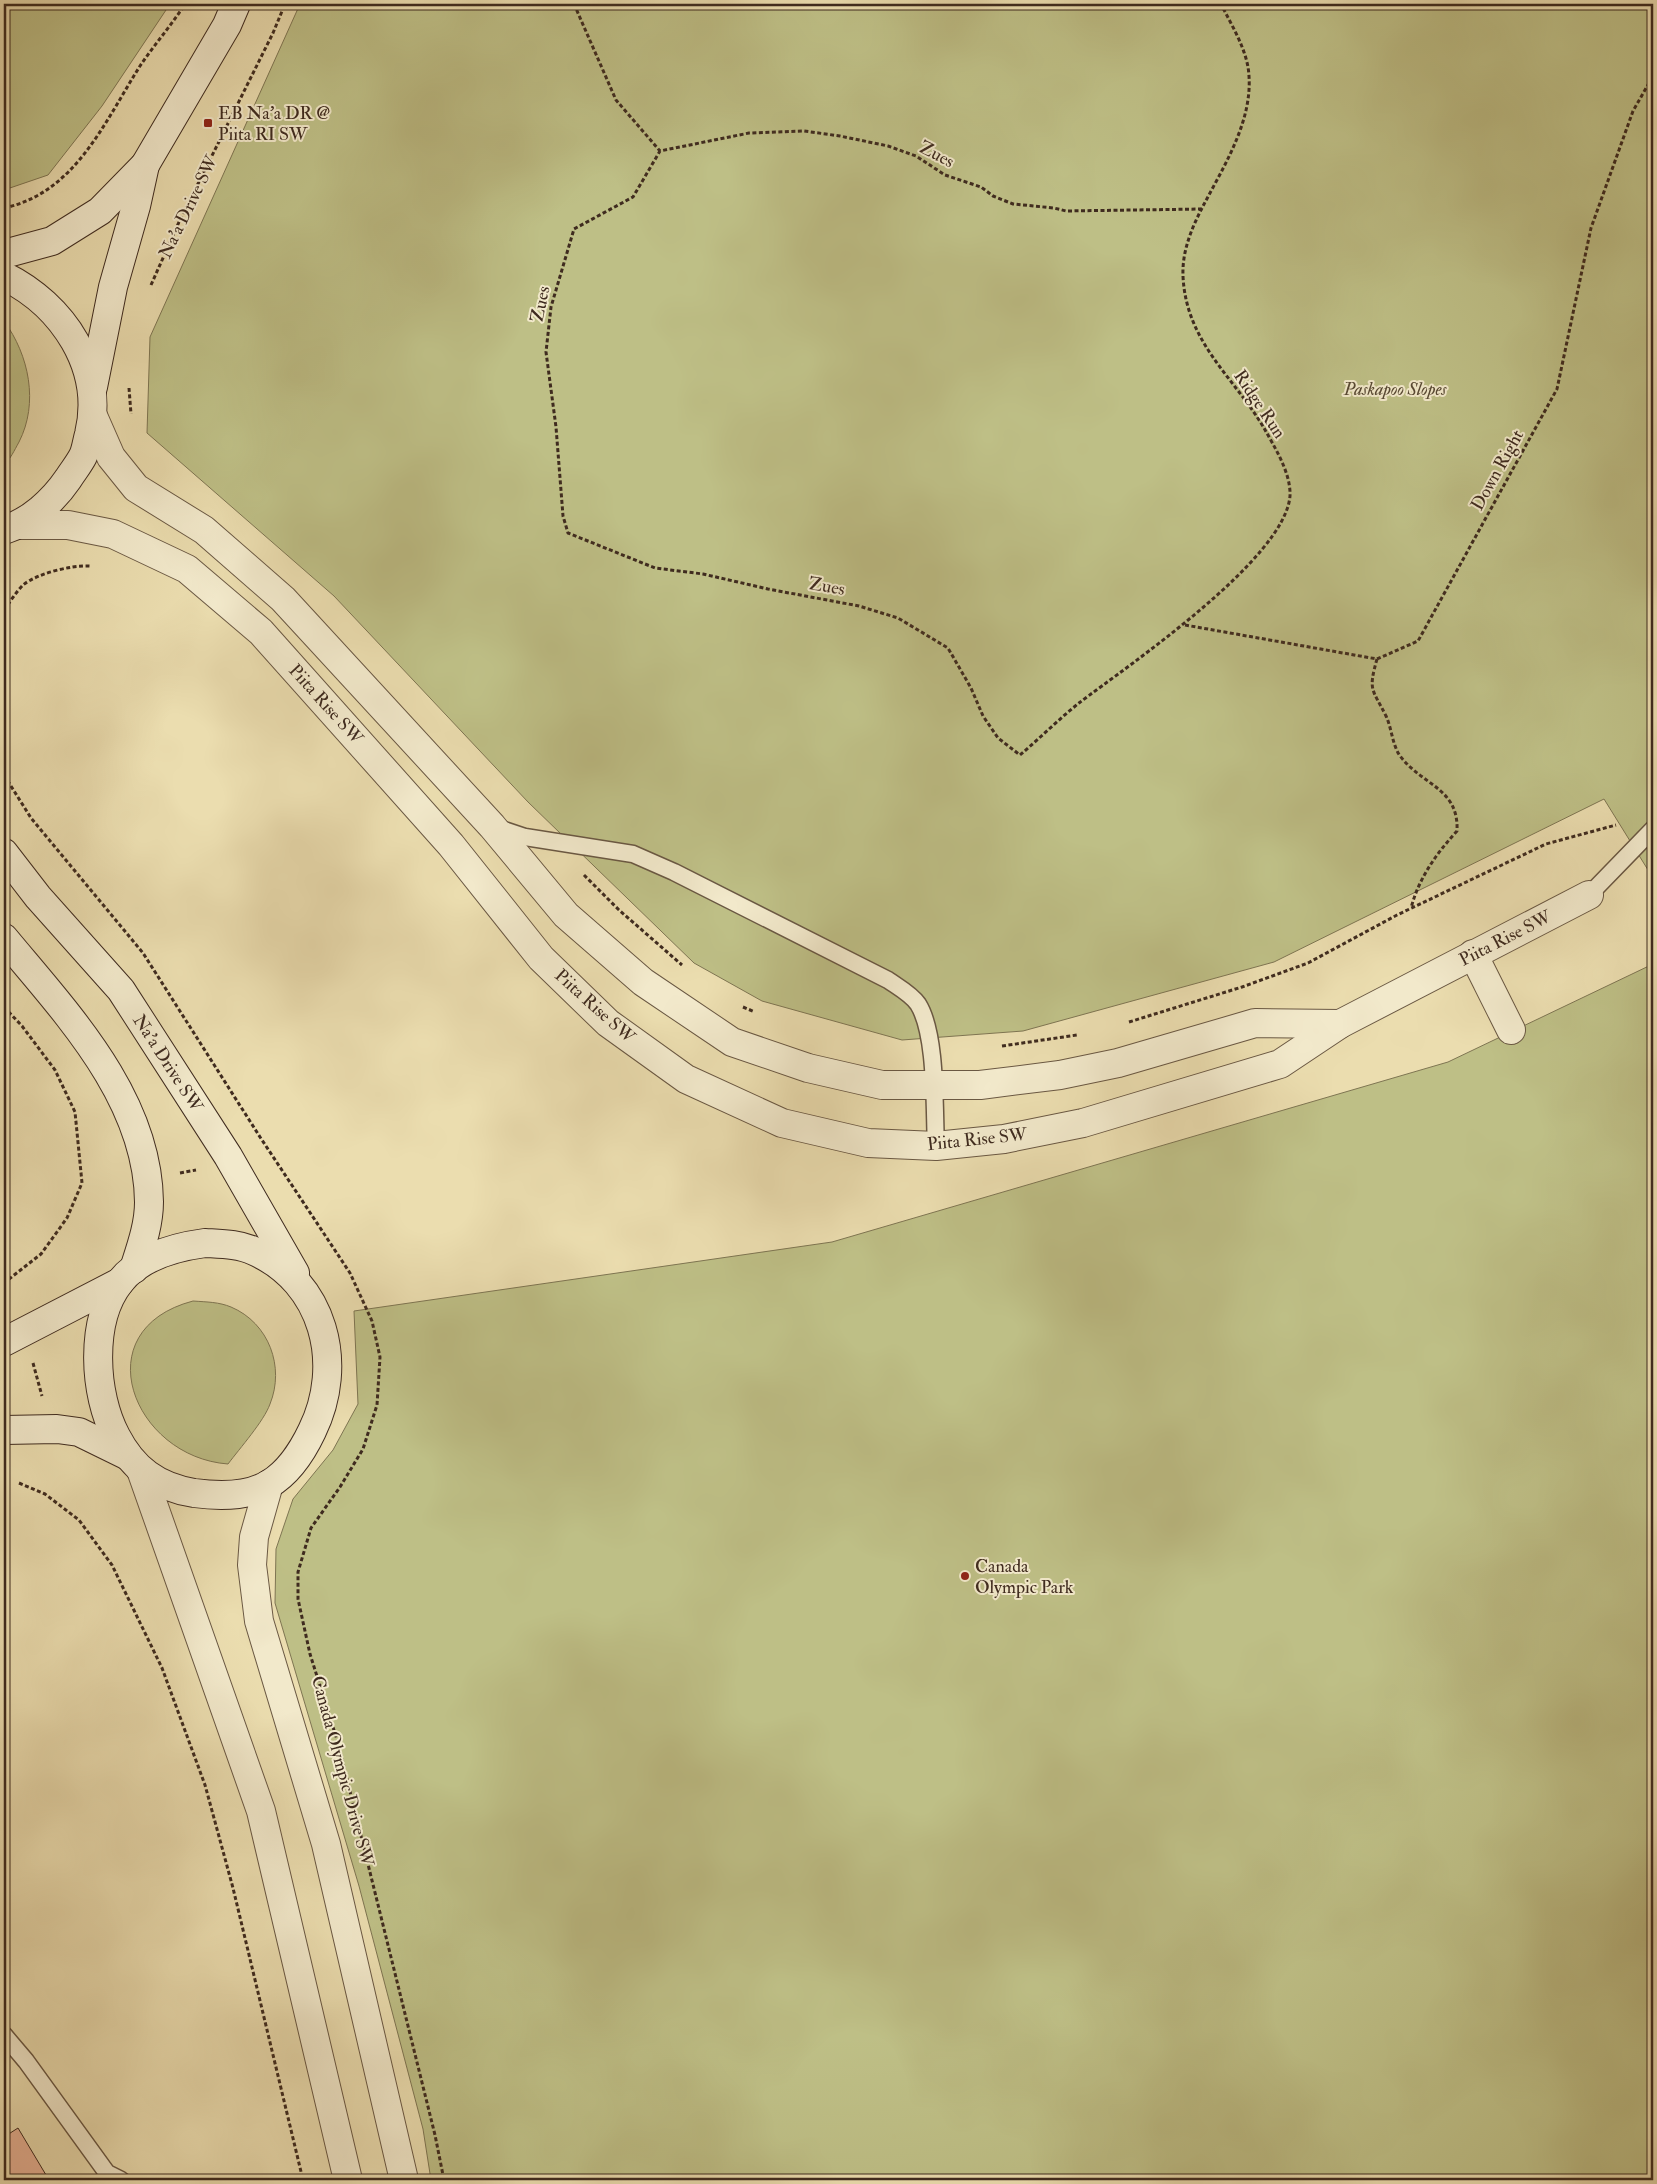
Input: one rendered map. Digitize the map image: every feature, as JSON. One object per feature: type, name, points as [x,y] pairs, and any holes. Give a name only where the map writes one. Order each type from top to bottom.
[{"type":"street","points":[[4,254],[52,240],[100,211],[145,165],[227,25],[236,4]]},
{"type":"street","points":[[12,527],[58,494],[83,456],[93,416],[93,388],[112,287],[136,206],[145,165]]},
{"type":"street","points":[[4,276],[36,296],[56,315],[72,337],[85,362],[93,388]]},
{"type":"street","name":"Piita Rise SW","points":[[93,416],[111,458],[136,488],[204,530],[283,599],[492,826],[566,915],[643,982],[732,1042],[808,1068],[882,1085],[934,1087],[980,1085],[1069,1073],[1118,1063],[1255,1023],[1340,1024]]},
{"type":"street","name":"Piita Rise SW","points":[[12,527],[68,525],[114,534],[187,569],[261,632],[451,844],[541,958],[608,1023],[686,1080],[782,1122],[868,1143],[936,1146],[1004,1139],[1083,1123],[1280,1064],[1340,1024],[1589,895]]},
{"type":"street","name":"Na'a Drive SW","points":[[4,853],[38,897],[121,990],[228,1156],[306,1291]]},
{"type":"street","points":[[4,938],[78,1026],[133,1119],[141,1144],[147,1173],[149,1204],[145,1237],[103,1322],[98,1367],[106,1414],[134,1463],[261,1810],[348,2180]]},
{"type":"street","points":[[1473,954],[1511,1030]]},
{"type":"street","points":[[4,1342],[127,1275],[156,1255],[180,1246],[205,1242],[231,1244],[253,1250],[291,1274],[306,1291],[318,1315],[325,1340],[327,1366],[325,1392],[319,1417],[306,1442],[290,1465],[269,1484],[250,1491],[210,1495],[185,1491],[162,1483],[134,1463],[79,1432],[41,1428],[4,1430]]},
{"type":"street","name":"Canada Olympic Drive SW","points":[[269,1484],[254,1538],[254,1584],[259,1620],[326,1844],[404,2180]]},
{"type":"lane","points":[[492,826],[525,837],[633,854],[674,872],[888,980],[917,1003],[924,1016],[929,1034],[934,1087],[936,1146]]},
{"type":"lane","name":"Piita Rise SW","points":[[1589,895],[1653,829]]},
{"type":"lane","points":[[4,2035],[26,2061],[107,2173],[121,2180]]},
{"type":"path","points":[[4,208],[17,206],[45,193],[75,167],[150,51],[185,4]]},
{"type":"path","name":"Na'a Drive SW","points":[[148,290],[179,222],[274,33],[285,4]]},
{"type":"path","points":[[574,4],[616,100],[660,151]]},
{"type":"path","name":"Ridge Run","points":[[1020,755],[1077,705],[1184,625],[1242,572],[1280,526],[1290,498],[1289,478],[1263,427],[1214,362],[1193,325],[1183,275],[1189,234],[1229,156],[1247,107],[1248,69],[1242,46],[1221,4]]},
{"type":"path","name":"Down Right","points":[[1377,660],[1418,641],[1557,389],[1591,228],[1632,112],[1653,76]]},
{"type":"path","name":"Zues","points":[[1020,755],[998,738],[983,716],[948,648],[898,618],[859,606],[768,589],[703,574],[654,568],[568,533],[563,516],[556,427],[546,352],[551,307],[574,229],[633,197],[660,151],[749,133],[804,131],[840,136],[916,156],[944,175],[981,187],[993,196],[1013,204],[1066,211],[1202,209]]},
{"type":"path","points":[[129,382],[133,422]]},
{"type":"path","points":[[4,610],[24,585],[60,570],[78,565],[97,566]]},
{"type":"path","points":[[1184,625],[1377,660],[1370,684],[1374,698],[1387,718],[1391,735],[1399,754],[1414,772],[1449,797],[1458,816],[1457,831],[1439,851],[1416,888],[1411,909]]},
{"type":"path","points":[[1119,1025],[1242,987],[1308,963],[1411,909],[1546,844],[1619,824]]},
{"type":"path","points":[[557,843],[577,868],[619,910],[685,968]]},
{"type":"path","points":[[740,1005],[764,1016]]},
{"type":"path","points":[[4,1007],[22,1026],[56,1070],[75,1112],[82,1183],[67,1218],[40,1254],[4,1283]]},
{"type":"path","points":[[997,1047],[1081,1034]]},
{"type":"path","points":[[173,1174],[200,1170]]},
{"type":"path","points":[[33,1362],[42,1396]]},
{"type":"path","name":"Canada Olympic Drive SW","points":[[379,1376],[378,1405],[363,1449],[340,1487],[311,1528],[298,1572],[298,1599],[310,1654],[338,1743],[433,2126],[444,2180]]},
{"type":"path","points":[[19,1483],[45,1494],[79,1520],[112,1564],[162,1668],[205,1786],[233,1888],[302,2180]]},
{"type":"green space","points":[[4,4],[170,4],[102,106],[48,175],[4,190]]},
{"type":"green space","name":"Paskapoo Slopes","points":[[300,4],[1653,4],[1653,878],[1604,799],[1274,962],[1023,1031],[902,1040],[762,1001],[694,963],[528,802],[334,596],[147,433],[150,337]]},
{"type":"green space","points":[[4,321],[20,349],[25,364],[30,396],[25,427],[19,442],[4,465]]},
{"type":"green space","name":"Canada Olympic Park","points":[[1653,964],[1653,2180],[431,2180],[423,2129],[359,1886],[275,1603],[276,1549],[293,1499],[333,1450],[358,1404],[354,1311],[832,1242],[1448,1062]]},
{"type":"green space","points":[[193,1301],[222,1304],[244,1314],[264,1335],[274,1361],[276,1375],[274,1390],[267,1411],[228,1464],[195,1456],[167,1440],[146,1417],[134,1391],[131,1363],[139,1338],[159,1316]]},
{"type":"building","points":[[18,2128],[49,2180],[4,2180],[4,2137]]},
{"type":"place","name":"EB Na'a DR @ Piita RI SW","points":[[208,123]]},
{"type":"place","name":"Canada Olympic Park","points":[[965,1576]]}]
